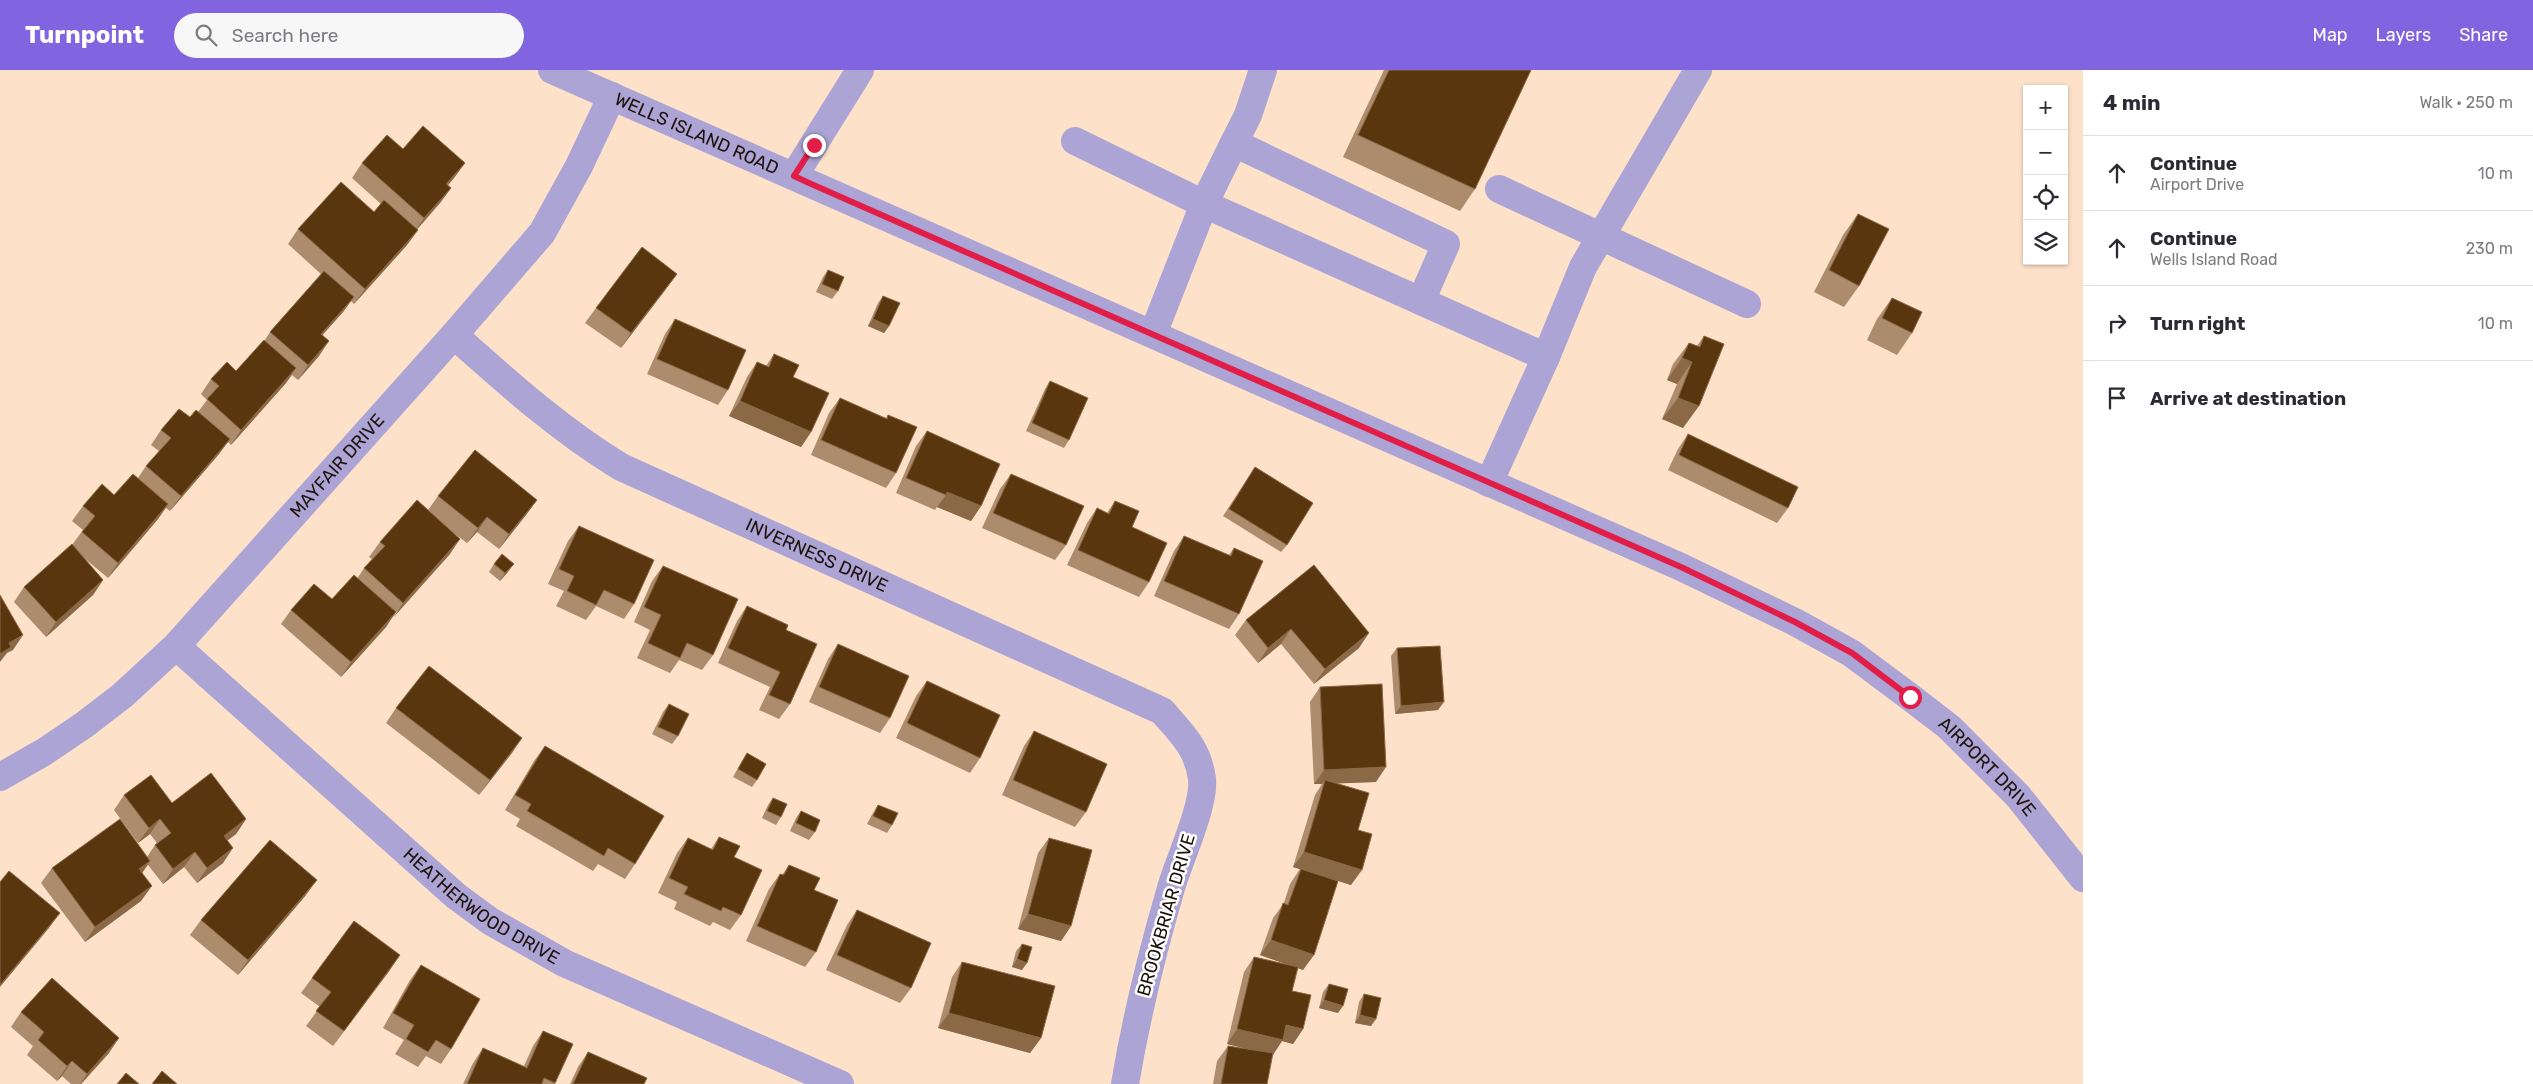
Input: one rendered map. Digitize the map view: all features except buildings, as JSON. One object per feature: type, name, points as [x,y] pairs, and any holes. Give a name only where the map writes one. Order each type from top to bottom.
[{"type":"street","name":"WELLS ISLAND ROAD","points":[[552,70],[1681,567],[1795,622],[1852,653]]},
{"type":"street","points":[[794,176],[860,70]]},
{"type":"street","points":[[1153,334],[1204,204],[1248,115],[1263,70]]},
{"type":"street","points":[[1489,482],[1546,357],[1583,267],[1698,70]]},
{"type":"street","name":"MAYFAIR DRIVE","points":[[0,777],[44,752],[123,696],[176,646],[454,336],[542,233],[579,166],[612,96]]},
{"type":"street","points":[[1075,140],[1204,204],[1546,357]]},
{"type":"street","points":[[1234,143],[1446,244],[1421,300]]},
{"type":"street","points":[[1499,189],[1747,304]]},
{"type":"street","name":"INVERNESS DRIVE","points":[[454,336],[548,418],[584,444],[621,467],[1162,711],[1193,748]]},
{"type":"street","name":"HEATHERWOOD DRIVE","points":[[176,646],[456,896],[490,921],[564,962],[840,1084]]},
{"type":"street","name":"AIRPORT DRIVE","points":[[1852,653],[1949,727],[2018,796],[2083,878]]},
{"type":"street","name":"BROOKBRIAR DRIVE","points":[[1125,1084],[1132,1041],[1150,963],[1197,809],[1202,781],[1198,758],[1193,748]]},
{"type":"route","points":[[814,145],[794,176],[1681,567],[1795,622],[1852,653],[1910,697]]}]
